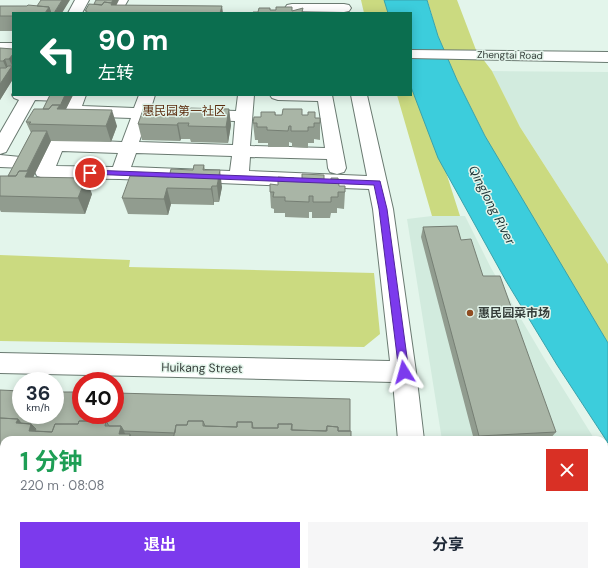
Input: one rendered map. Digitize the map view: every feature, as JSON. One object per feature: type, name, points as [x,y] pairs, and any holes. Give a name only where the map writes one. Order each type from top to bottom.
[{"type":"street","points":[[119,12],[116,10],[121,0]]},
{"type":"street","points":[[288,7],[344,7]]},
{"type":"street","points":[[0,47],[12,47]]},
{"type":"street","name":"Zhengtai Road","points":[[412,54],[608,57]]},
{"type":"street","points":[[0,148],[29,96]]},
{"type":"street","points":[[72,96],[72,112],[244,116]]},
{"type":"street","points":[[120,173],[147,96]]},
{"type":"street","points":[[238,177],[246,96]]},
{"type":"street","points":[[325,96],[339,181]]},
{"type":"street","points":[[359,96],[383,209],[411,436]]},
{"type":"street","points":[[0,161],[38,162],[56,145],[334,154]]},
{"type":"street","points":[[38,162],[44,172],[120,173],[377,183]]},
{"type":"street","name":"Huikang Street","points":[[0,363],[404,372]]},
{"type":"shaded area","points":[[492,71],[608,72],[608,264],[520,127]]},
{"type":"shaded area","name":"惠民园菜市场","points":[[432,216],[465,216],[491,268],[593,436],[441,436],[407,219]]},
{"type":"green space","points":[[361,0],[391,0],[395,12],[364,12]]},
{"type":"green space","points":[[427,0],[457,0],[476,50],[492,71],[520,127],[608,264],[608,343],[518,194],[475,117],[439,38]]},
{"type":"green space","points":[[412,66],[460,216],[432,216],[397,96],[412,96]]},
{"type":"green space","points":[[0,255],[130,260],[129,267],[374,273],[380,334],[364,347],[0,341]]},
{"type":"water","name":"Qinglong River","points":[[384,0],[427,0],[438,36],[457,80],[485,136],[608,343],[608,436],[603,436],[557,365],[506,281],[438,158],[412,90],[412,12],[388,12]]},
{"type":"building","points":[[41,0],[62,0],[55,12],[51,12],[49,7],[37,6]]},
{"type":"building","points":[[96,0],[113,0],[111,3],[104,2],[102,5],[94,4]]},
{"type":"building","points":[[104,2],[112,3],[111,5],[222,6],[220,12],[85,11],[89,4],[102,5]]},
{"type":"building","points":[[0,6],[49,7],[46,12],[12,12],[12,16],[0,16]]},
{"type":"building","points":[[276,7],[292,7],[292,11],[303,8],[302,12],[258,12],[259,8],[270,8],[270,10],[276,10]]},
{"type":"building","points":[[0,48],[12,49],[12,55],[9,59],[0,61]]},
{"type":"building","points":[[8,66],[12,66],[0,84],[0,68],[6,68]]},
{"type":"building","points":[[50,96],[65,96],[60,106],[52,105],[49,109],[43,109]]},
{"type":"building","points":[[52,105],[60,105],[57,109],[112,110],[106,126],[29,124],[31,122],[26,122],[34,109],[49,109]]},
{"type":"building","points":[[144,107],[229,109],[226,127],[188,126],[189,123],[178,123],[177,125],[138,124]]},
{"type":"building","points":[[283,109],[302,109],[302,115],[308,115],[308,112],[315,112],[315,118],[320,118],[320,123],[314,123],[314,127],[308,127],[308,131],[291,131],[291,126],[289,126],[288,131],[267,130],[267,127],[257,127],[257,123],[253,123],[254,117],[261,117],[261,112],[275,112],[275,115],[282,115]]},
{"type":"building","points":[[32,131],[47,131],[27,171],[19,171],[16,176],[8,176]]},
{"type":"building","points":[[194,165],[204,165],[203,170],[220,170],[217,186],[212,186],[211,189],[167,188],[164,199],[122,198],[130,176],[169,177],[171,169],[193,170]]},
{"type":"building","points":[[19,171],[28,171],[25,177],[86,178],[78,198],[0,196],[0,176],[16,176]]},
{"type":"building","points":[[302,174],[324,175],[324,182],[331,182],[331,178],[338,178],[339,186],[345,186],[345,192],[338,192],[338,197],[331,197],[331,202],[313,202],[313,196],[309,196],[309,202],[285,201],[285,197],[273,197],[274,192],[270,192],[270,184],[278,185],[278,177],[294,178],[294,181],[302,181]]},
{"type":"building","points":[[457,226],[461,240],[471,239],[483,276],[500,276],[556,432],[479,436],[423,227]]},
{"type":"building","points":[[0,390],[12,391],[12,419],[0,418]]},
{"type":"building","points":[[64,392],[72,392],[72,424],[64,424]]},
{"type":"building","points":[[124,393],[350,399],[350,431],[338,431],[338,427],[327,426],[326,431],[292,430],[292,424],[278,424],[278,428],[253,428],[252,422],[237,422],[237,427],[205,426],[203,421],[188,421],[187,425],[176,425],[175,433],[124,431],[121,426],[109,426],[108,424],[124,424]]},
{"type":"building","points":[[0,418],[12,419],[12,424],[31,424],[29,431],[52,432],[55,424],[105,424],[105,426],[121,426],[119,434],[130,434],[130,436],[0,436]]},
{"type":"building","points":[[188,421],[203,421],[203,426],[237,427],[237,422],[252,422],[252,428],[278,428],[278,424],[292,424],[291,430],[327,431],[327,426],[338,427],[338,431],[351,431],[351,436],[174,436],[176,425],[187,425]]},
{"type":"building","points":[[31,424],[55,424],[52,432],[35,431],[36,429]]},
{"type":"place","name":"惠民园菜市场","points":[[470,313]]},
{"type":"district","name":"惠民园第一社区","points":[[184,111]]},
{"type":"route","points":[[90,173],[377,183],[383,209],[404,372]]}]
